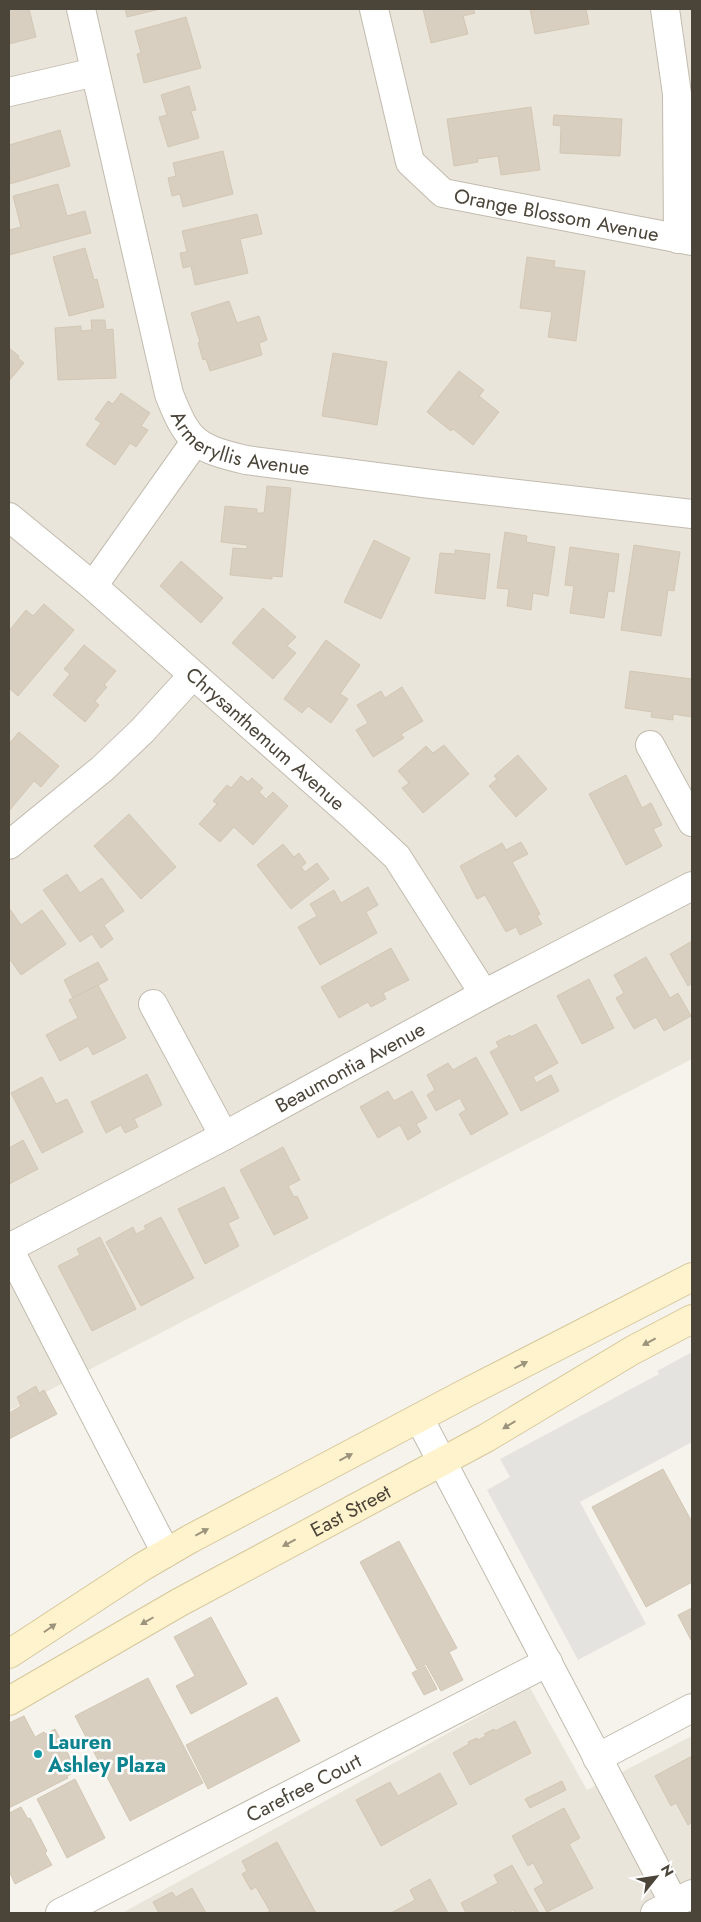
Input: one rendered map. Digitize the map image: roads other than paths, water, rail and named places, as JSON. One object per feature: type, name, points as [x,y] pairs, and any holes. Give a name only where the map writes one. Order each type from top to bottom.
[{"type":"main road","points":[[9,1654],[166,1553],[419,1418],[692,1277]]},
{"type":"main road","name":"East Street","points":[[9,1701],[180,1602],[486,1438],[633,1350],[692,1319]]},
{"type":"street","name":"Armeryllis Avenue","points":[[81,9],[169,394],[180,422],[195,442],[216,453],[246,460],[431,484],[692,514]]},
{"type":"street","name":"Orange Blossom Avenue","points":[[374,9],[410,162],[443,193],[685,240]]},
{"type":"street","points":[[665,9],[677,94],[685,240]]},
{"type":"street","points":[[9,92],[95,72]]},
{"type":"street","points":[[93,586],[195,442]]},
{"type":"street","name":"Chrysanthemum Avenue","points":[[9,517],[93,586],[397,857],[484,994]]},
{"type":"street","points":[[9,845],[102,769],[142,730],[193,674]]},
{"type":"street","points":[[650,745],[692,822]]},
{"type":"street","name":"Beaumontia Avenue","points":[[9,1249],[224,1136],[484,994],[692,886]]},
{"type":"street","points":[[153,1004],[224,1136]]},
{"type":"street","points":[[9,1249],[166,1553]]},
{"type":"street","points":[[419,1418],[674,1903]]},
{"type":"street","name":"Carefree Court","points":[[60,1913],[548,1662]]},
{"type":"street","points":[[598,1758],[692,1708]]},
{"type":"place","name":"Lauren Ashley Plaza","points":[[38,1754]]}]
